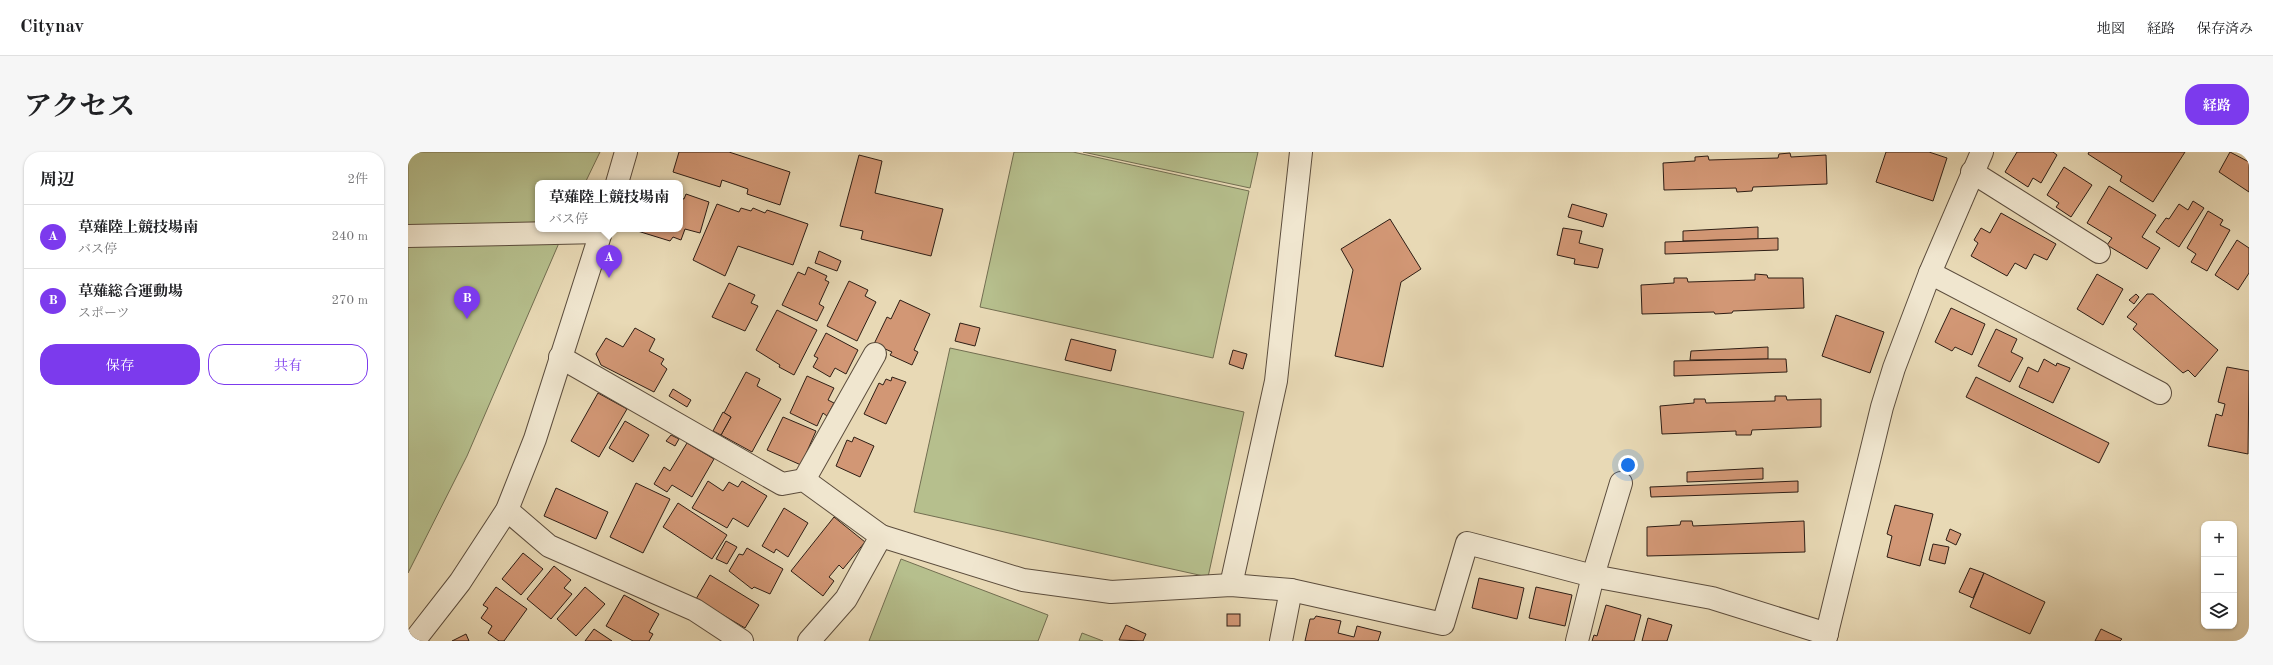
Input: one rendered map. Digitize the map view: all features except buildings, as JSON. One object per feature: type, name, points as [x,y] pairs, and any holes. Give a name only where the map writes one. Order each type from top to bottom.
[{"type":"street","points":[[618,180],[626,152]]},
{"type":"street","points":[[1231,585],[1276,381],[1301,152]]},
{"type":"street","points":[[560,357],[782,484],[804,480],[881,536],[1023,580],[1111,592],[1231,585],[1291,590],[1443,624],[1467,542],[1593,576],[1712,598],[1826,638],[1882,407],[1894,368],[1930,273],[1972,172],[1982,152]]},
{"type":"street","points":[[1972,172],[2099,252]]},
{"type":"street","points":[[408,236],[537,232]]},
{"type":"street","points":[[414,641],[460,582],[507,510],[534,439],[601,232]]},
{"type":"street","points":[[1930,273],[2160,393]]},
{"type":"street","points":[[804,480],[875,354]]},
{"type":"street","points":[[1577,641],[1593,576],[1621,483]]},
{"type":"street","points":[[507,510],[549,546],[695,610],[742,641]]},
{"type":"street","points":[[809,641],[846,599],[881,536]]},
{"type":"street","points":[[1281,641],[1291,590]]},
{"type":"green space","points":[[408,152],[600,152],[586,180],[535,180],[535,232],[564,232],[467,456],[408,573]]},
{"type":"green space","points":[[1014,152],[1073,152],[1249,191],[1213,358],[980,307]]},
{"type":"green space","points":[[1083,152],[1258,152],[1250,188]]},
{"type":"green space","points":[[950,348],[1244,412],[1208,577],[914,512]]},
{"type":"green space","points":[[901,559],[1048,615],[1038,641],[869,641]]},
{"type":"green space","points":[[1082,633],[1103,641],[1079,641]]},
{"type":"place","name":"草薙陸上競技場南","points":[[609,278]]},
{"type":"place","name":"草薙総合運動場","points":[[467,319]]}]
